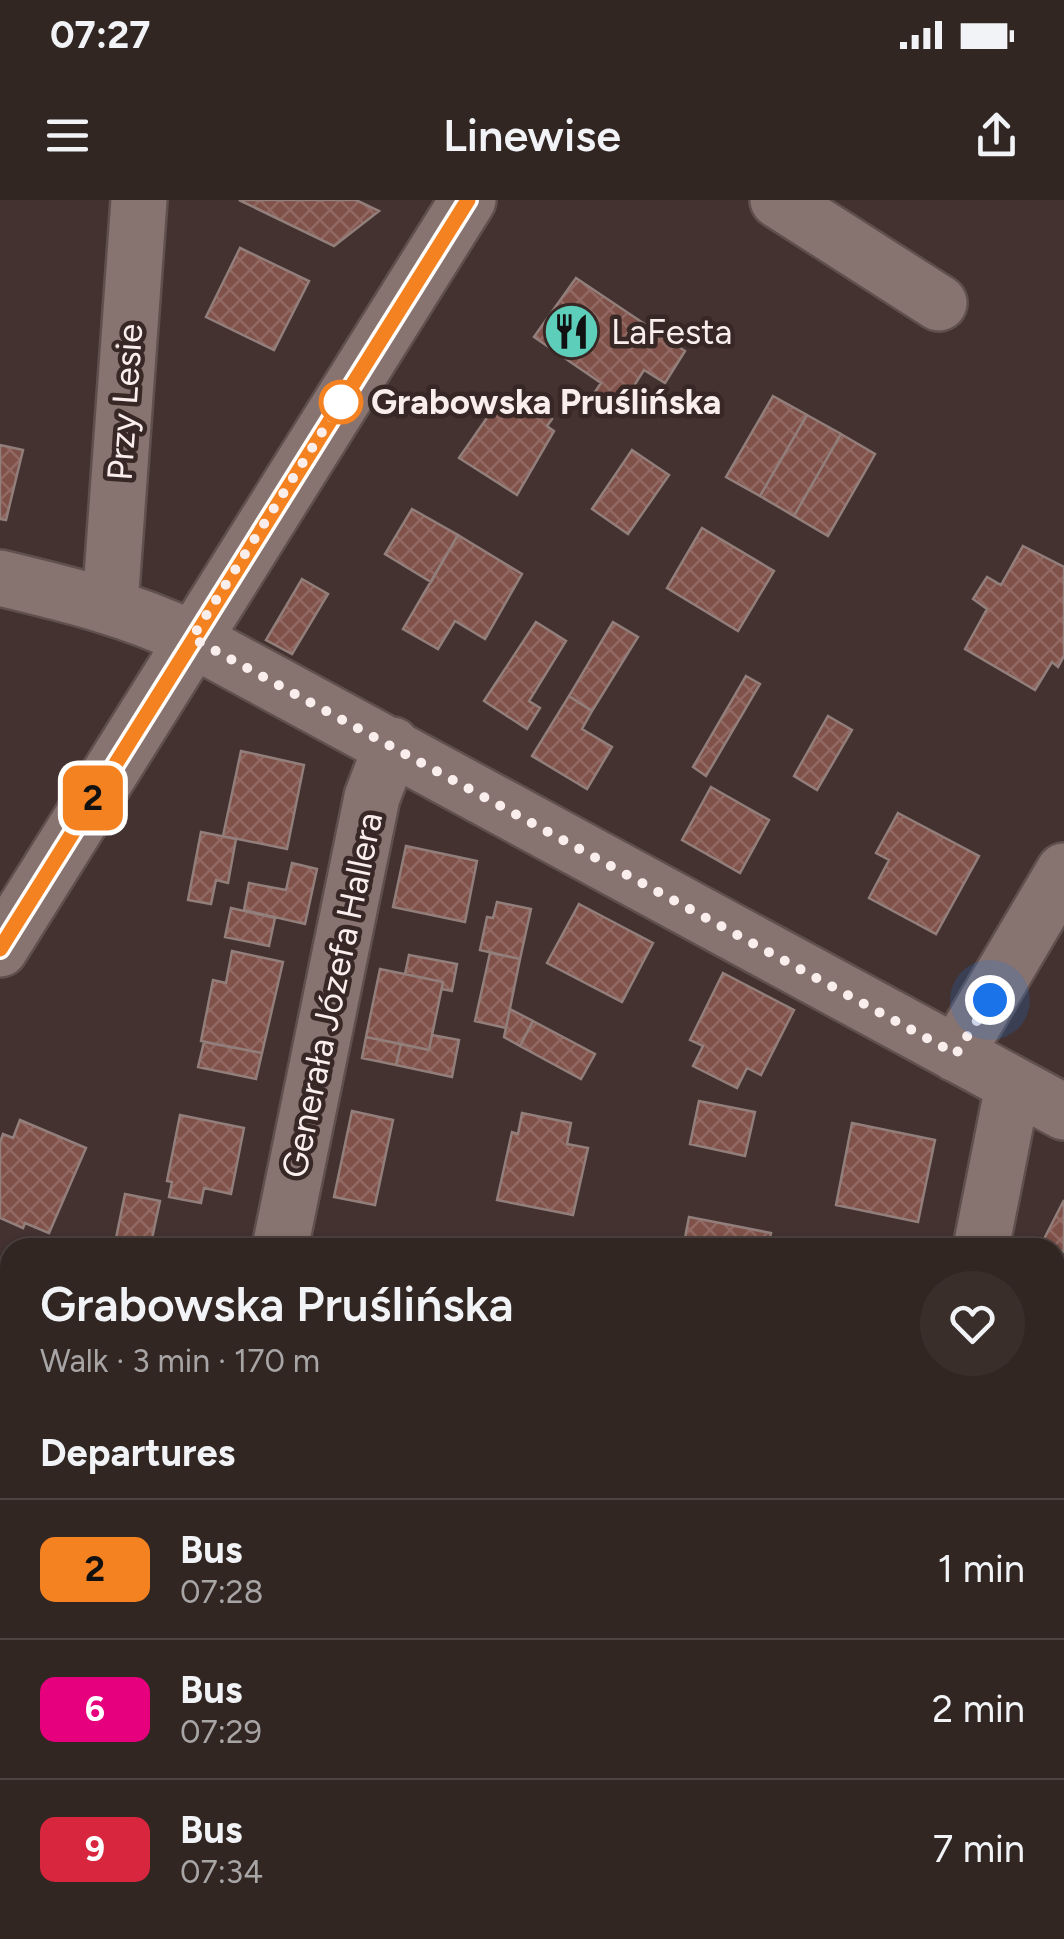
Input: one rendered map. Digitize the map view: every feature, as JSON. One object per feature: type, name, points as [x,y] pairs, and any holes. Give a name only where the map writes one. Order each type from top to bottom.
[{"type":"street","name":"Przy Lesie","points":[[110,605],[139,200]]},
{"type":"street","points":[[0,949],[468,200]]},
{"type":"street","points":[[778,200],[938,303]]},
{"type":"street","points":[[0,578],[110,605],[192,638],[1064,1112]]},
{"type":"street","name":"Generała Józefa Hallera","points":[[282,1238],[372,798],[392,745]]},
{"type":"street","points":[[956,1054],[1064,871]]},
{"type":"street","points":[[983,1238],[1013,1086]]},
{"type":"building","points":[[239,200],[356,200],[379,211],[334,246]]},
{"type":"building","points":[[240,248],[309,281],[274,350],[206,317]]},
{"type":"building","points":[[576,278],[685,351],[665,383],[644,370],[620,408],[595,392],[601,383],[534,337]]},
{"type":"building","points":[[773,396],[807,415],[760,496],[726,477]]},
{"type":"building","points":[[528,402],[552,419],[547,426],[554,431],[517,495],[459,458],[496,405],[517,417]]},
{"type":"building","points":[[807,415],[841,434],[794,516],[760,496]]},
{"type":"building","points":[[841,434],[875,454],[828,536],[794,516]]},
{"type":"building","points":[[0,445],[23,450],[6,520],[0,519]]},
{"type":"building","points":[[632,450],[669,475],[628,534],[592,509]]},
{"type":"building","points":[[412,509],[458,535],[431,582],[385,554]]},
{"type":"building","points":[[702,528],[774,571],[738,631],[667,588]]},
{"type":"building","points":[[458,535],[522,574],[485,639],[455,621],[438,649],[403,629]]},
{"type":"building","points":[[1023,546],[1064,567],[1064,656],[1058,667],[1052,662],[1035,690],[965,649],[987,609],[973,599],[987,577],[1001,585]]},
{"type":"building","points":[[302,579],[328,594],[292,654],[266,640]]},
{"type":"building","points":[[536,622],[566,641],[529,701],[540,708],[527,729],[484,701]]},
{"type":"building","points":[[613,622],[638,637],[592,711],[569,696]]},
{"type":"building","points":[[746,676],[760,684],[706,776],[693,767]]},
{"type":"building","points":[[569,696],[592,711],[582,729],[612,747],[587,789],[532,756]]},
{"type":"building","points":[[828,716],[852,730],[817,790],[794,776]]},
{"type":"building","points":[[241,751],[304,765],[287,849],[223,836]]},
{"type":"building","points":[[711,787],[769,820],[740,873],[682,840]]},
{"type":"building","points":[[898,813],[979,856],[936,934],[869,898],[889,860],[876,853]]},
{"type":"building","points":[[201,832],[236,839],[228,883],[216,880],[211,904],[188,900]]},
{"type":"building","points":[[406,846],[477,861],[465,922],[393,907]]},
{"type":"building","points":[[292,863],[317,869],[305,924],[244,910],[249,883],[286,890]]},
{"type":"building","points":[[497,902],[531,909],[520,959],[480,950],[487,917],[493,918]]},
{"type":"building","points":[[579,904],[653,943],[622,1002],[547,963]]},
{"type":"building","points":[[231,908],[275,918],[269,946],[225,937]]},
{"type":"building","points":[[232,951],[283,962],[262,1053],[201,1041],[213,980],[226,983]]},
{"type":"building","points":[[490,953],[520,959],[506,1028],[475,1021]]},
{"type":"building","points":[[409,955],[457,964],[452,991],[442,989],[443,982],[405,974]]},
{"type":"building","points":[[380,969],[443,982],[429,1050],[366,1037]]},
{"type":"building","points":[[723,973],[794,1010],[761,1075],[747,1068],[737,1088],[693,1066],[703,1046],[690,1040]]},
{"type":"building","points":[[510,1009],[533,1021],[520,1046],[504,1037]]},
{"type":"building","points":[[533,1021],[595,1054],[581,1079],[520,1046]]},
{"type":"building","points":[[432,1035],[459,1040],[452,1077],[396,1065],[401,1044],[429,1050]]},
{"type":"building","points":[[366,1037],[401,1044],[396,1065],[362,1058]]},
{"type":"building","points":[[204,1042],[262,1053],[256,1079],[198,1067]]},
{"type":"building","points":[[699,1101],[755,1112],[745,1156],[690,1144]]},
{"type":"building","points":[[352,1111],[393,1120],[375,1205],[334,1197]]},
{"type":"building","points":[[522,1113],[571,1123],[567,1144],[588,1148],[573,1215],[497,1200],[512,1132],[518,1134]]},
{"type":"building","points":[[180,1115],[244,1128],[231,1194],[204,1188],[201,1203],[169,1197],[172,1182],[167,1181]]},
{"type":"building","points":[[20,1120],[86,1148],[49,1233],[0,1218],[0,1142],[3,1134],[13,1138]]},
{"type":"building","points":[[852,1123],[935,1140],[918,1222],[836,1205]]},
{"type":"building","points":[[125,1194],[160,1201],[152,1238],[116,1238]]},
{"type":"building","points":[[1064,1200],[1064,1238],[1045,1238]]},
{"type":"building","points":[[689,1217],[771,1233],[770,1238],[685,1238]]},
{"type":"bus line","name":"2","points":[[0,949],[468,200]]},
{"type":"place","name":"LaFesta","points":[[572,332]]},
{"type":"place","name":"Grabowska Pruślińska","points":[[341,402]]},
{"type":"route","points":[[341,402],[192,638],[956,1054],[990,1000]]}]
